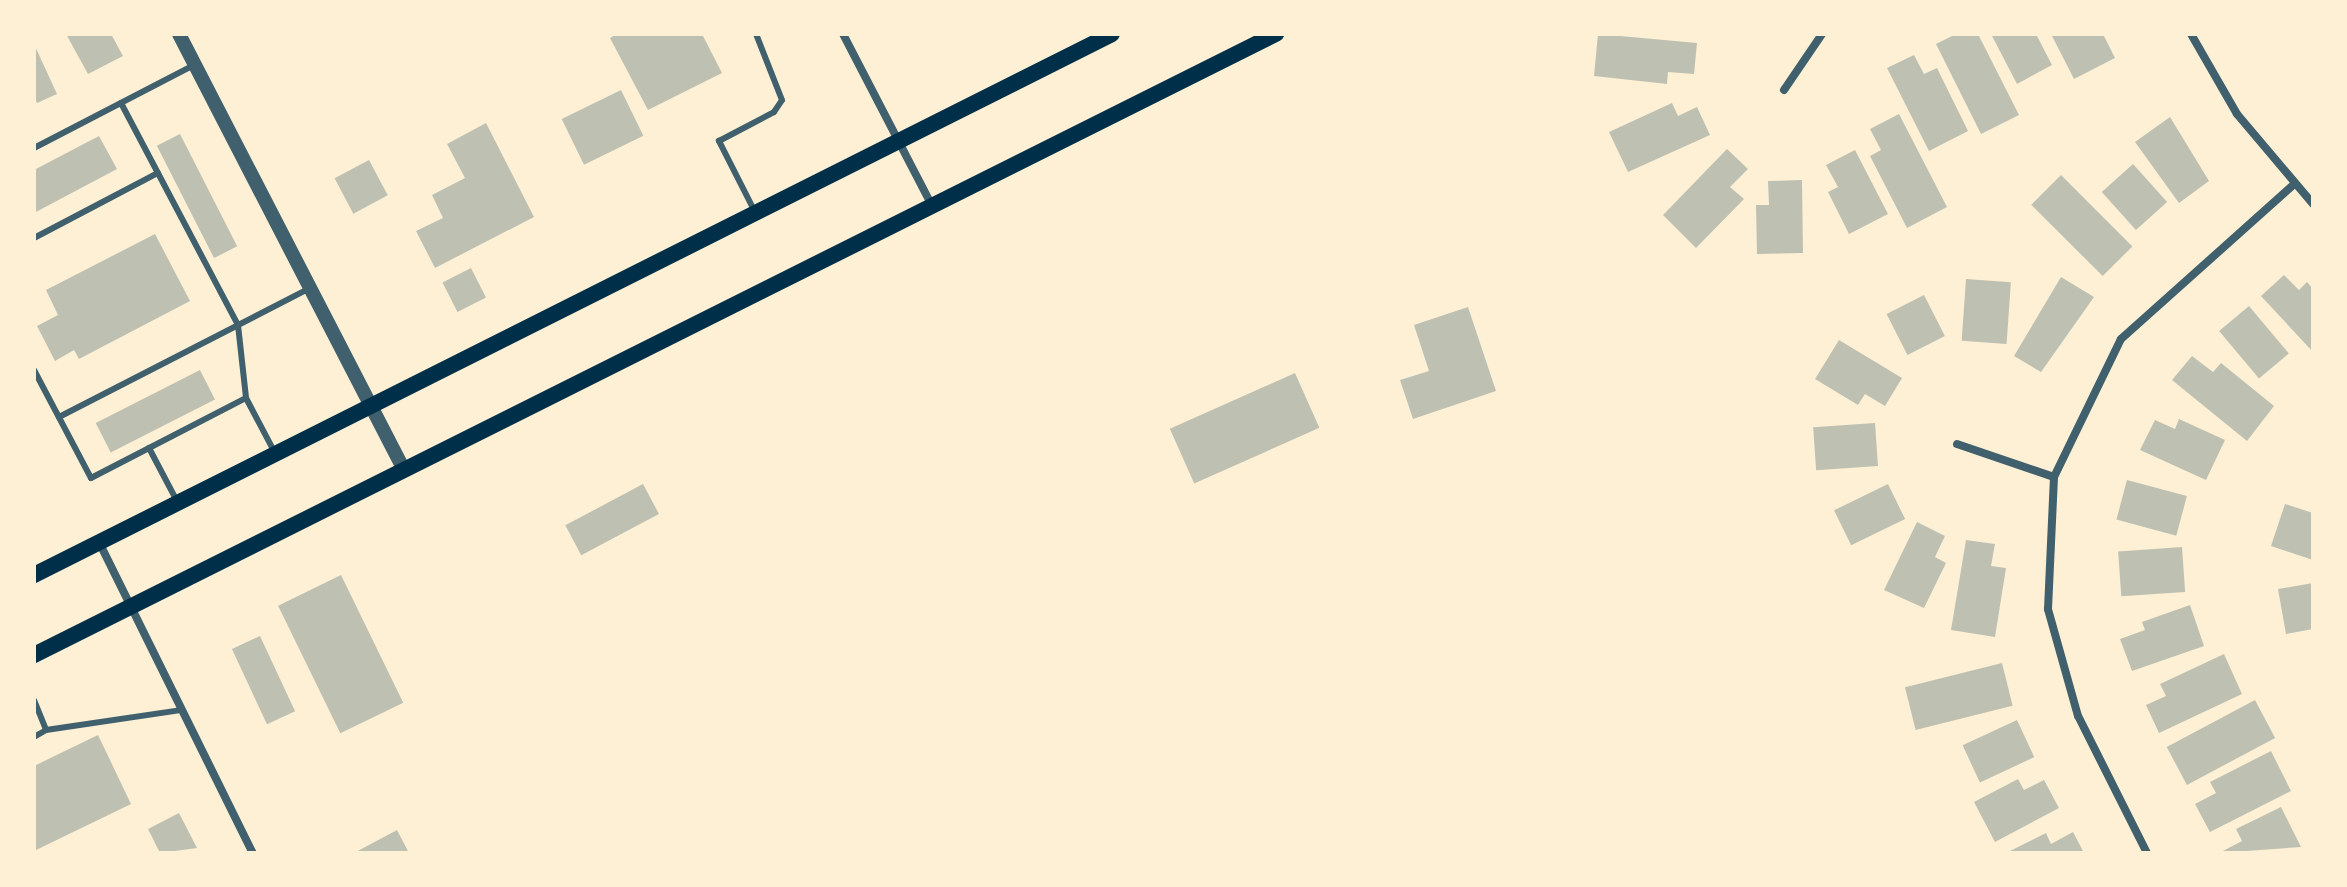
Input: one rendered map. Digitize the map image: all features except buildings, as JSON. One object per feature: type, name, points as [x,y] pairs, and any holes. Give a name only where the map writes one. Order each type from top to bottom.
[{"type":"main road","points":[[34,575],[369,402],[1112,34]]},
{"type":"main road","points":[[34,655],[401,465],[1276,34]]},
{"type":"street","points":[[179,34],[401,465]]},
{"type":"street","points":[[843,34],[932,206]]},
{"type":"street","points":[[1784,90],[1822,34]]},
{"type":"street","points":[[2191,34],[2237,114],[2293,185],[2313,204]]},
{"type":"street","points":[[2147,853],[2078,716],[2048,609],[2054,477],[2121,339],[2293,185]]},
{"type":"street","points":[[1957,444],[2054,477]]},
{"type":"street","points":[[99,542],[253,853]]},
{"type":"lane","points":[[755,212],[719,141],[774,112],[782,100],[756,34]]},
{"type":"lane","points":[[34,148],[195,65]]},
{"type":"lane","points":[[121,103],[238,325],[246,398],[275,452]]},
{"type":"lane","points":[[34,238],[158,173]]},
{"type":"lane","points":[[59,417],[310,288]]},
{"type":"lane","points":[[34,370],[91,478],[246,398]]},
{"type":"lane","points":[[149,448],[177,502]]},
{"type":"lane","points":[[34,700],[46,730]]},
{"type":"lane","points":[[34,737],[46,730],[181,710]]}]
